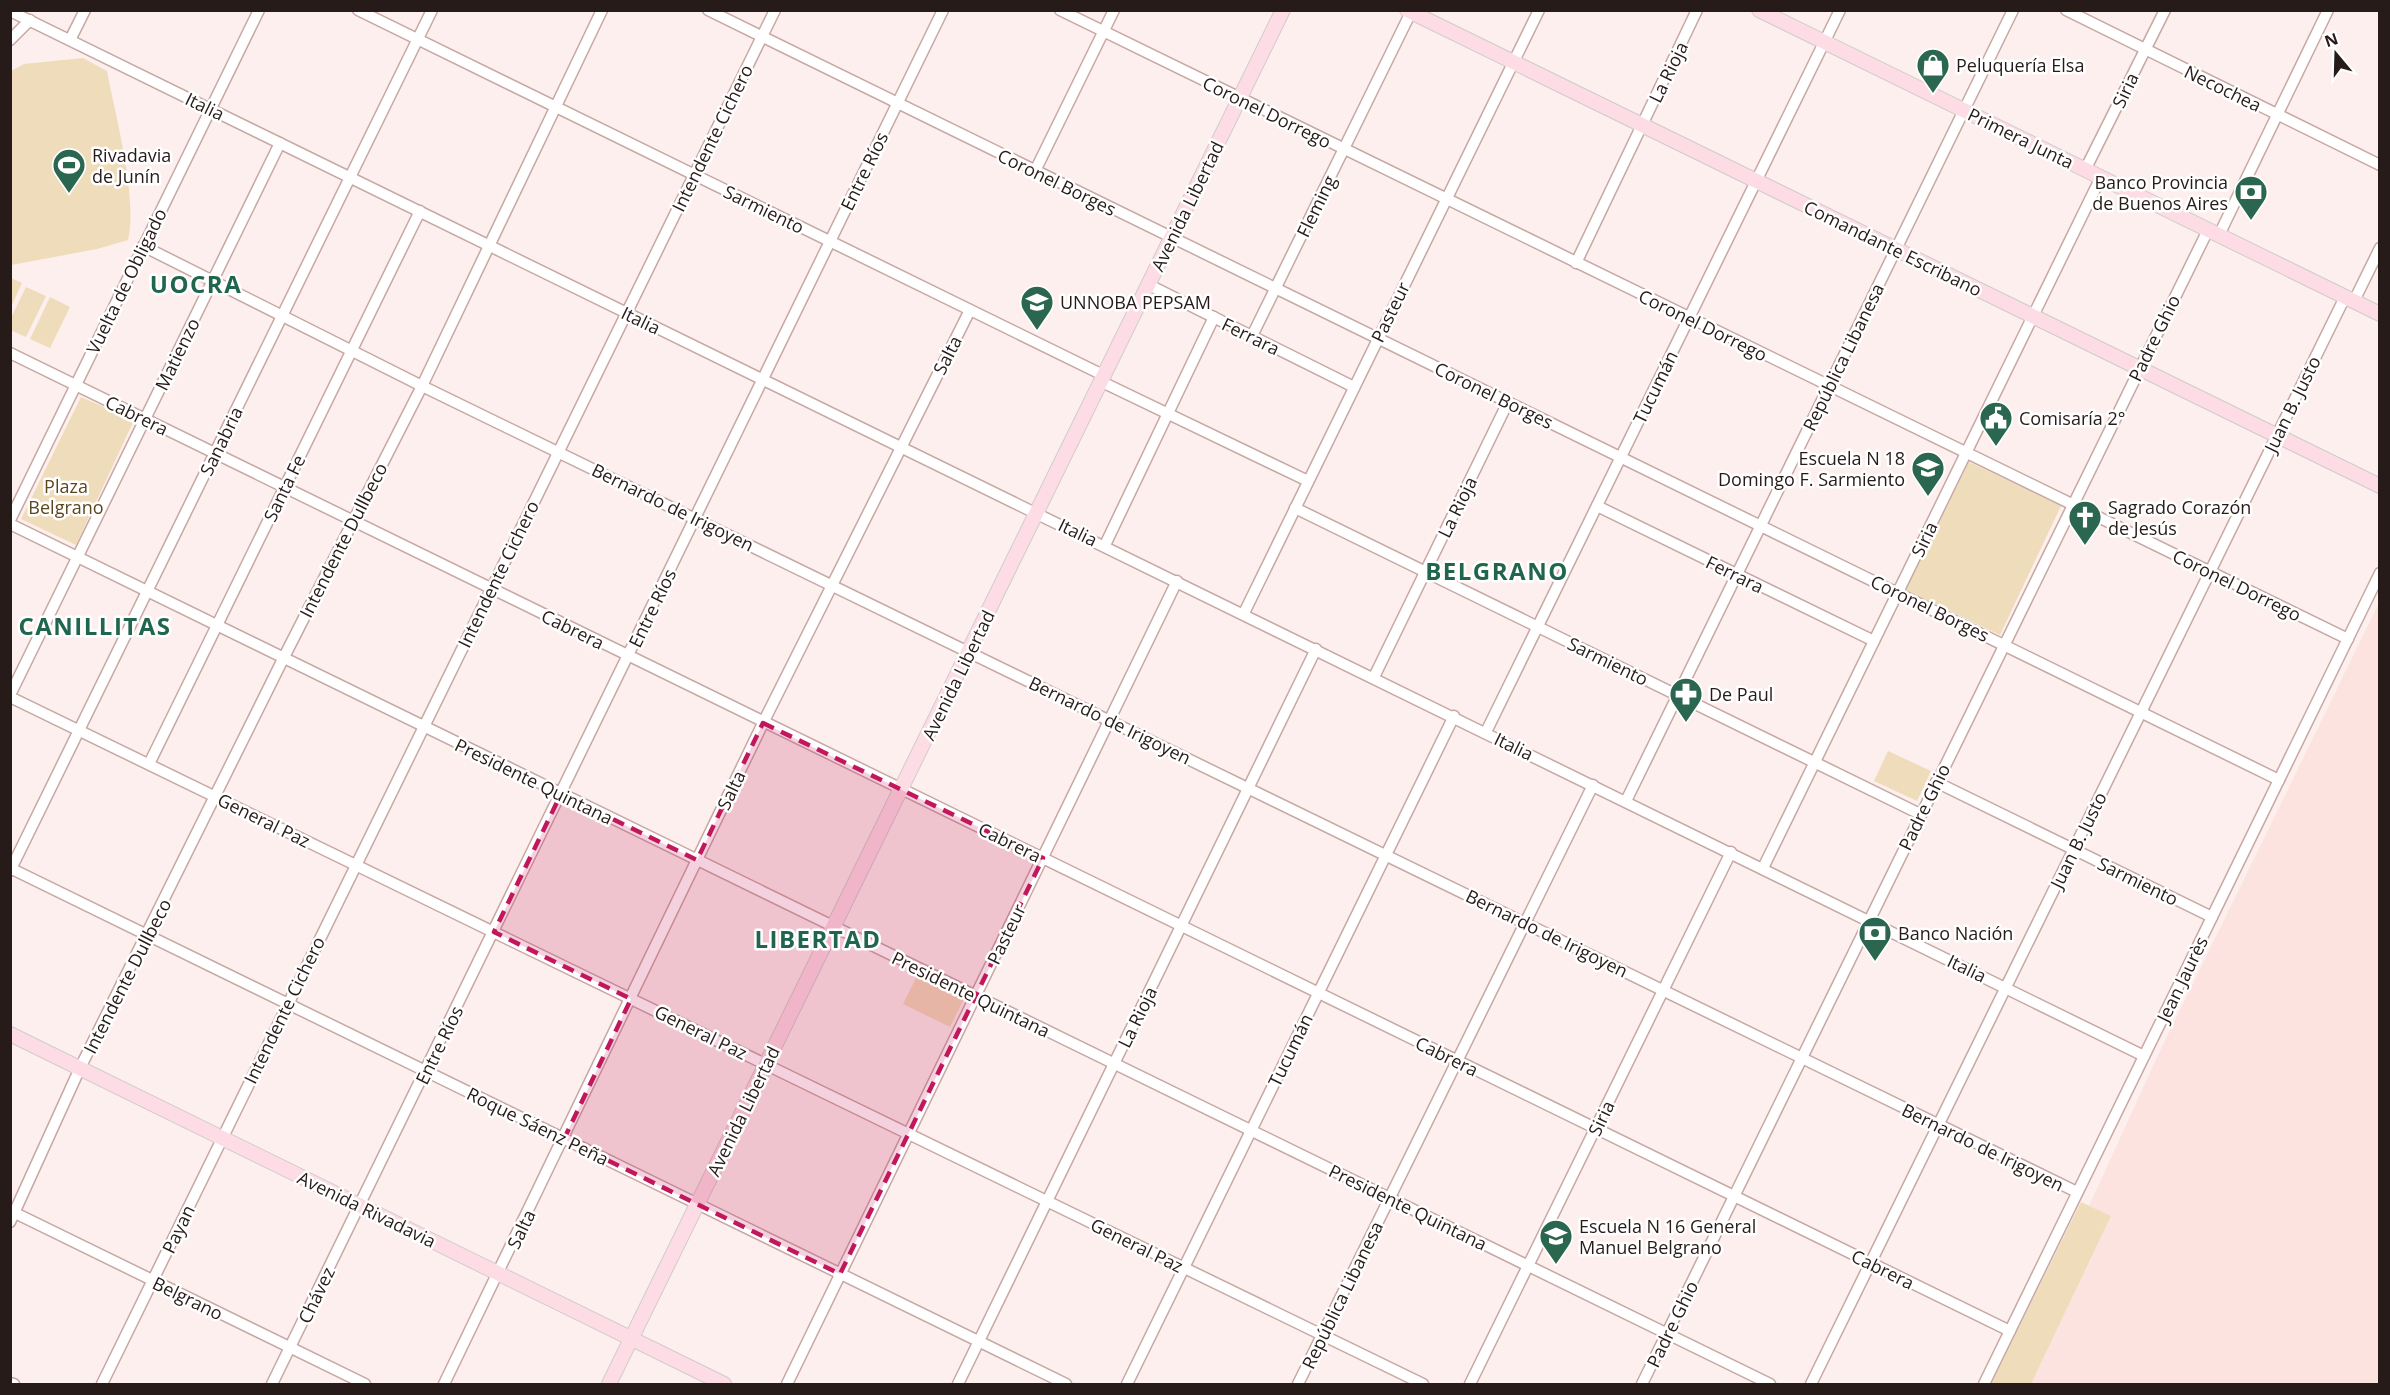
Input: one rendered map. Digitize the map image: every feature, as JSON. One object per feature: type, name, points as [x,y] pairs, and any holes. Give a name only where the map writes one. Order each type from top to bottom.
[{"type":"main road","name":"Avenida Libertad","points":[[609,1384],[1104,379],[1283,10]]},
{"type":"main road","name":"Primera Junta","points":[[1759,10],[2379,314]]},
{"type":"main road","name":"Comandante Escribano","points":[[1410,11],[2379,486]]},
{"type":"main road","name":"Avenida Rivadavia","points":[[10,1034],[724,1384]]},
{"type":"street","points":[[70,40],[86,10]]},
{"type":"street","name":"Vuelta de Obligado","points":[[10,522],[259,10]]},
{"type":"street","name":"Sarmiento","points":[[358,10],[830,241],[1104,379],[1168,414],[1308,481]]},
{"type":"street","name":"Sanabria","points":[[11,869],[432,10]]},
{"type":"street","name":"Intendente Dullbeco","points":[[12,1215],[80,1068],[283,659],[422,386],[602,10]]},
{"type":"street","name":"Coronel Borges","points":[[708,10],[2279,780]]},
{"type":"street","name":"Intendente Cichero","points":[[222,1138],[775,10]]},
{"type":"street","name":"Entre Ríos","points":[[360,1206],[943,10]]},
{"type":"street","name":"Coronel Dorrego","points":[[1060,10],[2348,639]]},
{"type":"street","points":[[1035,171],[1114,10]]},
{"type":"street","name":"Pasteur","points":[[1244,614],[1539,10]]},
{"type":"street","name":"La Rioja","points":[[1576,263],[1697,10]]},
{"type":"street","name":"Tucumán","points":[[1486,732],[1840,10]]},
{"type":"street","name":"República Libanesa","points":[[1626,801],[2013,10]]},
{"type":"street","name":"Necochea","points":[[2066,10],[2379,165]]},
{"type":"street","name":"Siria","points":[[2085,170],[2165,10]]},
{"type":"street","name":"Padre Ghio","points":[[1642,1384],[2139,369],[2277,115],[2328,10]]},
{"type":"street","name":"Italia","points":[[10,11],[1105,545],[2144,1056]]},
{"type":"street","name":"Fleming","points":[[1252,336],[1410,11]]},
{"type":"street","points":[[10,40],[30,20]]},
{"type":"street","name":"Matienzo","points":[[10,696],[280,143]]},
{"type":"street","name":"Siria","points":[[1763,868],[2101,177]]},
{"type":"street","name":"Santa Fe","points":[[149,764],[420,212]]},
{"type":"street","name":"Bernardo de Irigoyen","points":[[143,246],[422,386],[2077,1192]]},
{"type":"street","name":"Juan B. Justo","points":[[1811,1384],[2277,436],[2379,248]]},
{"type":"street","name":"Ferrara","points":[[1149,285],[1354,387]]},
{"type":"street","name":"Salta","points":[[444,1384],[763,723],[969,310]]},
{"type":"street","points":[[1105,545],[1214,317]]},
{"type":"street","name":"Cabrera","points":[[10,353],[2010,1331]]},
{"type":"street","name":"La Rioja","points":[[1374,677],[1508,402]]},
{"type":"street","name":"Ferrara","points":[[1597,506],[1874,641]]},
{"type":"street","name":"Sarmiento","points":[[1295,508],[1920,814]]},
{"type":"street","name":"Presidente Quintana","points":[[10,522],[283,659],[1770,1384]]},
{"type":"street","name":"Jean Jaurès","points":[[1984,1384],[2379,573]]},
{"type":"street","name":"Pasteur","points":[[787,1384],[1178,581]]},
{"type":"street","name":"La Rioja","points":[[958,1384],[1316,649]]},
{"type":"street","name":"General Paz","points":[[10,696],[1423,1384]]},
{"type":"street","name":"Tucumán","points":[[1127,1384],[1454,716]]},
{"type":"street","name":"Sarmiento","points":[[1936,782],[2212,917]]},
{"type":"street","name":"República Libanesa","points":[[1298,1384],[1593,785]]},
{"type":"street","name":"Siria","points":[[1470,1384],[1731,852]]},
{"type":"street","name":"Roque Sáenz Peña","points":[[11,869],[1066,1384]]},
{"type":"street","name":"Payan","points":[[102,1384],[222,1138]]},
{"type":"street","name":"Chávez","points":[[272,1384],[360,1206]]},
{"type":"street","name":"Belgrano","points":[[12,1215],[153,1280],[365,1384]]},
{"type":"highlighted area","points":[[763,723],[1043,858],[840,1274],[564,1139],[631,999],[494,932],[561,794],[697,860]]},
{"type":"shaded area","points":[[2379,603],[2379,1384],[2031,1384],[2111,1216],[2089,1206],[2159,1053]]},
{"type":"green space","name":"Rivadavia de Junín","points":[[83,58],[107,71],[128,179],[130,222],[128,240],[97,249],[11,265],[11,71],[24,64]]},
{"type":"green space","points":[[11,278],[22,283],[11,307]]},
{"type":"green space","points":[[26,287],[46,296],[26,337],[10,330],[11,318]]},
{"type":"green space","points":[[50,297],[70,307],[50,348],[30,339]]},
{"type":"green space","name":"Plaza Belgrano","points":[[81,397],[134,420],[76,545],[21,519]]},
{"type":"green space","points":[[1969,462],[2061,506],[2000,635],[1906,590]]},
{"type":"green space","points":[[1888,751],[1931,771],[1917,801],[1874,781]]},
{"type":"green space","points":[[917,976],[964,999],[950,1027],[903,1004]]},
{"type":"green space","points":[[2081,1202],[2111,1216],[2031,1384],[1991,1384]]},
{"type":"place","name":"Peluquería Elsa","points":[[1933,94]]},
{"type":"place","name":"Rivadavia de Junín","points":[[69,194]]},
{"type":"place","name":"Banco Provincia de Buenos Aires","points":[[2251,221]]},
{"type":"place","name":"UNNOBA PEPSAM","points":[[1037,331]]},
{"type":"place","name":"Comisaría 2°","points":[[1996,447]]},
{"type":"place","name":"Escuela N 18 Domingo F. Sarmiento","points":[[1928,497]]},
{"type":"place","name":"Sagrado Corazón de Jesús","points":[[2085,546]]},
{"type":"place","name":"De Paul","points":[[1686,723]]},
{"type":"place","name":"Banco Nación","points":[[1875,962]]},
{"type":"place","name":"Escuela N 16 General Manuel Belgrano","points":[[1556,1265]]},
{"type":"district","name":"UOCRA","points":[[196,283]]},
{"type":"district","name":"BELGRANO","points":[[1497,570]]},
{"type":"district","name":"CANILLITAS","points":[[95,625]]},
{"type":"district","name":"LIBERTAD","points":[[818,938]]}]
